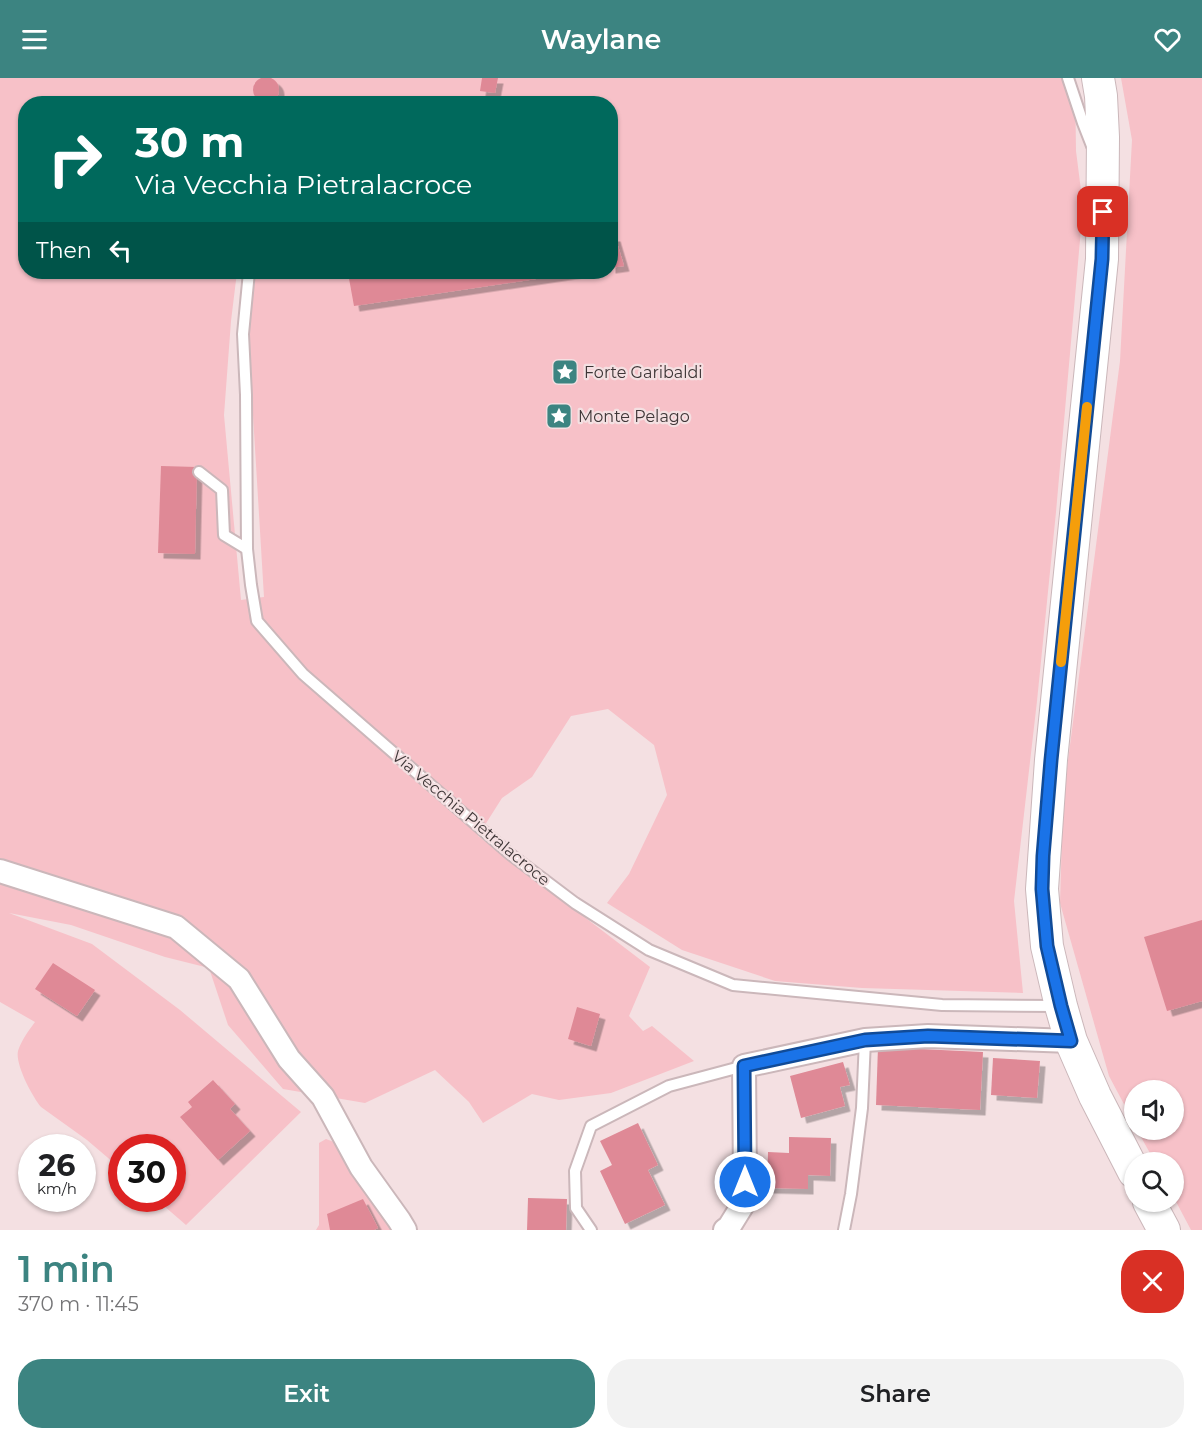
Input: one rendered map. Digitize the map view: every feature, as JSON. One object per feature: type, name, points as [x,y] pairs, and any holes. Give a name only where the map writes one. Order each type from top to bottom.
[{"type":"main road","points":[[1098,78],[1103,137],[1102,259],[1051,760],[1042,889],[1047,946],[1071,1041],[1095,1096],[1124,1153]]},
{"type":"main road","points":[[1154,1212],[1164,1230]]},
{"type":"street","points":[[0,871],[176,927],[239,979],[289,1059],[323,1097],[362,1167],[401,1227]]},
{"type":"street","points":[[725,1230],[742,1206],[745,1182],[744,1066],[865,1040],[928,1036],[1071,1041]]},
{"type":"lane","points":[[1068,78],[1102,171]]},
{"type":"lane","name":"Via Vecchia Pietralacroce","points":[[248,279],[243,334],[246,395],[247,549],[257,621],[303,674],[510,854],[574,903],[649,950],[734,985],[942,1005],[1061,1006]]},
{"type":"lane","points":[[199,472],[222,490],[224,535],[247,549]]},
{"type":"lane","points":[[844,1230],[862,1108],[865,1040]]},
{"type":"lane","points":[[591,1230],[576,1208],[575,1171],[591,1126],[669,1086],[744,1066]]},
{"type":"shaded area","points":[[0,78],[1075,78],[1076,151],[1083,206],[1056,512],[1014,901],[1023,993],[862,988],[775,981],[682,950],[607,903],[629,874],[667,795],[654,745],[608,709],[571,716],[532,777],[502,798],[478,836],[650,967],[629,1016],[643,1031],[652,1026],[694,1061],[611,1093],[559,1100],[532,1094],[483,1123],[469,1102],[435,1070],[365,1103],[283,1089],[228,1025],[209,968],[165,957],[71,925],[9,913],[92,944],[180,1010],[301,1112],[186,1225],[171,1212],[186,1212],[186,1134],[108,1134],[108,1158],[96,1148],[96,1134],[79,1134],[41,1107],[33,1095],[25,1080],[18,1057],[21,1043],[35,1022],[0,1002]],"holes":[[[18,96],[618,96],[618,279],[255,279],[250,304],[249,349],[264,597],[241,600],[224,415],[236,279],[18,279]]]},
{"type":"shaded area","points":[[1121,78],[1202,78],[1202,1230],[1191,1230],[1181,1212],[1184,1212],[1184,1152],[1149,1152],[1143,1140],[1184,1140],[1184,1080],[1124,1080],[1124,1104],[1109,1076],[1060,903],[1063,799],[1120,361],[1132,140]]},
{"type":"shaded area","points":[[326,1139],[334,1142],[393,1230],[316,1230],[319,1225],[319,1143]]},
{"type":"building","points":[[271,78],[276,80],[278,96],[254,96],[253,90],[256,80]]},
{"type":"building","points":[[482,78],[498,78],[495,93],[480,91]]},
{"type":"building","points":[[618,246],[624,266],[618,267]]},
{"type":"building","points":[[349,279],[536,279],[354,306]]},
{"type":"building","points":[[161,466],[197,467],[195,554],[158,553]]},
{"type":"building","points":[[1202,920],[1202,1001],[1167,1011],[1144,937]]},
{"type":"building","points":[[53,963],[95,990],[77,1016],[35,989]]},
{"type":"building","points":[[577,1007],[600,1014],[591,1046],[568,1039]]},
{"type":"building","points":[[878,1047],[983,1052],[980,1110],[876,1105]]},
{"type":"building","points":[[993,1058],[1040,1061],[1037,1098],[991,1095]]},
{"type":"building","points":[[843,1062],[850,1085],[840,1087],[845,1106],[801,1118],[790,1076]]},
{"type":"building","points":[[213,1080],[235,1104],[230,1109],[250,1131],[218,1160],[180,1117],[192,1107],[188,1102]]},
{"type":"building","points":[[638,1123],[658,1165],[648,1170],[665,1205],[625,1224],[600,1171],[612,1165],[600,1141]]},
{"type":"building","points":[[789,1137],[831,1138],[830,1176],[808,1175],[808,1189],[767,1188],[768,1152],[789,1153]]},
{"type":"building","points":[[528,1198],[567,1199],[566,1230],[527,1230]]},
{"type":"building","points":[[363,1199],[378,1228],[374,1230],[330,1230],[327,1214]]},
{"type":"slow traffic","points":[[1061,662],[1087,407]]},
{"type":"place","name":"Forte Garibaldi","points":[[565,372]]},
{"type":"place","name":"Monte Pelago","points":[[559,416]]},
{"type":"route","points":[[745,1182],[744,1066],[865,1040],[928,1036],[1071,1041],[1047,946],[1042,889],[1043,856],[1102,259],[1103,212]]}]
